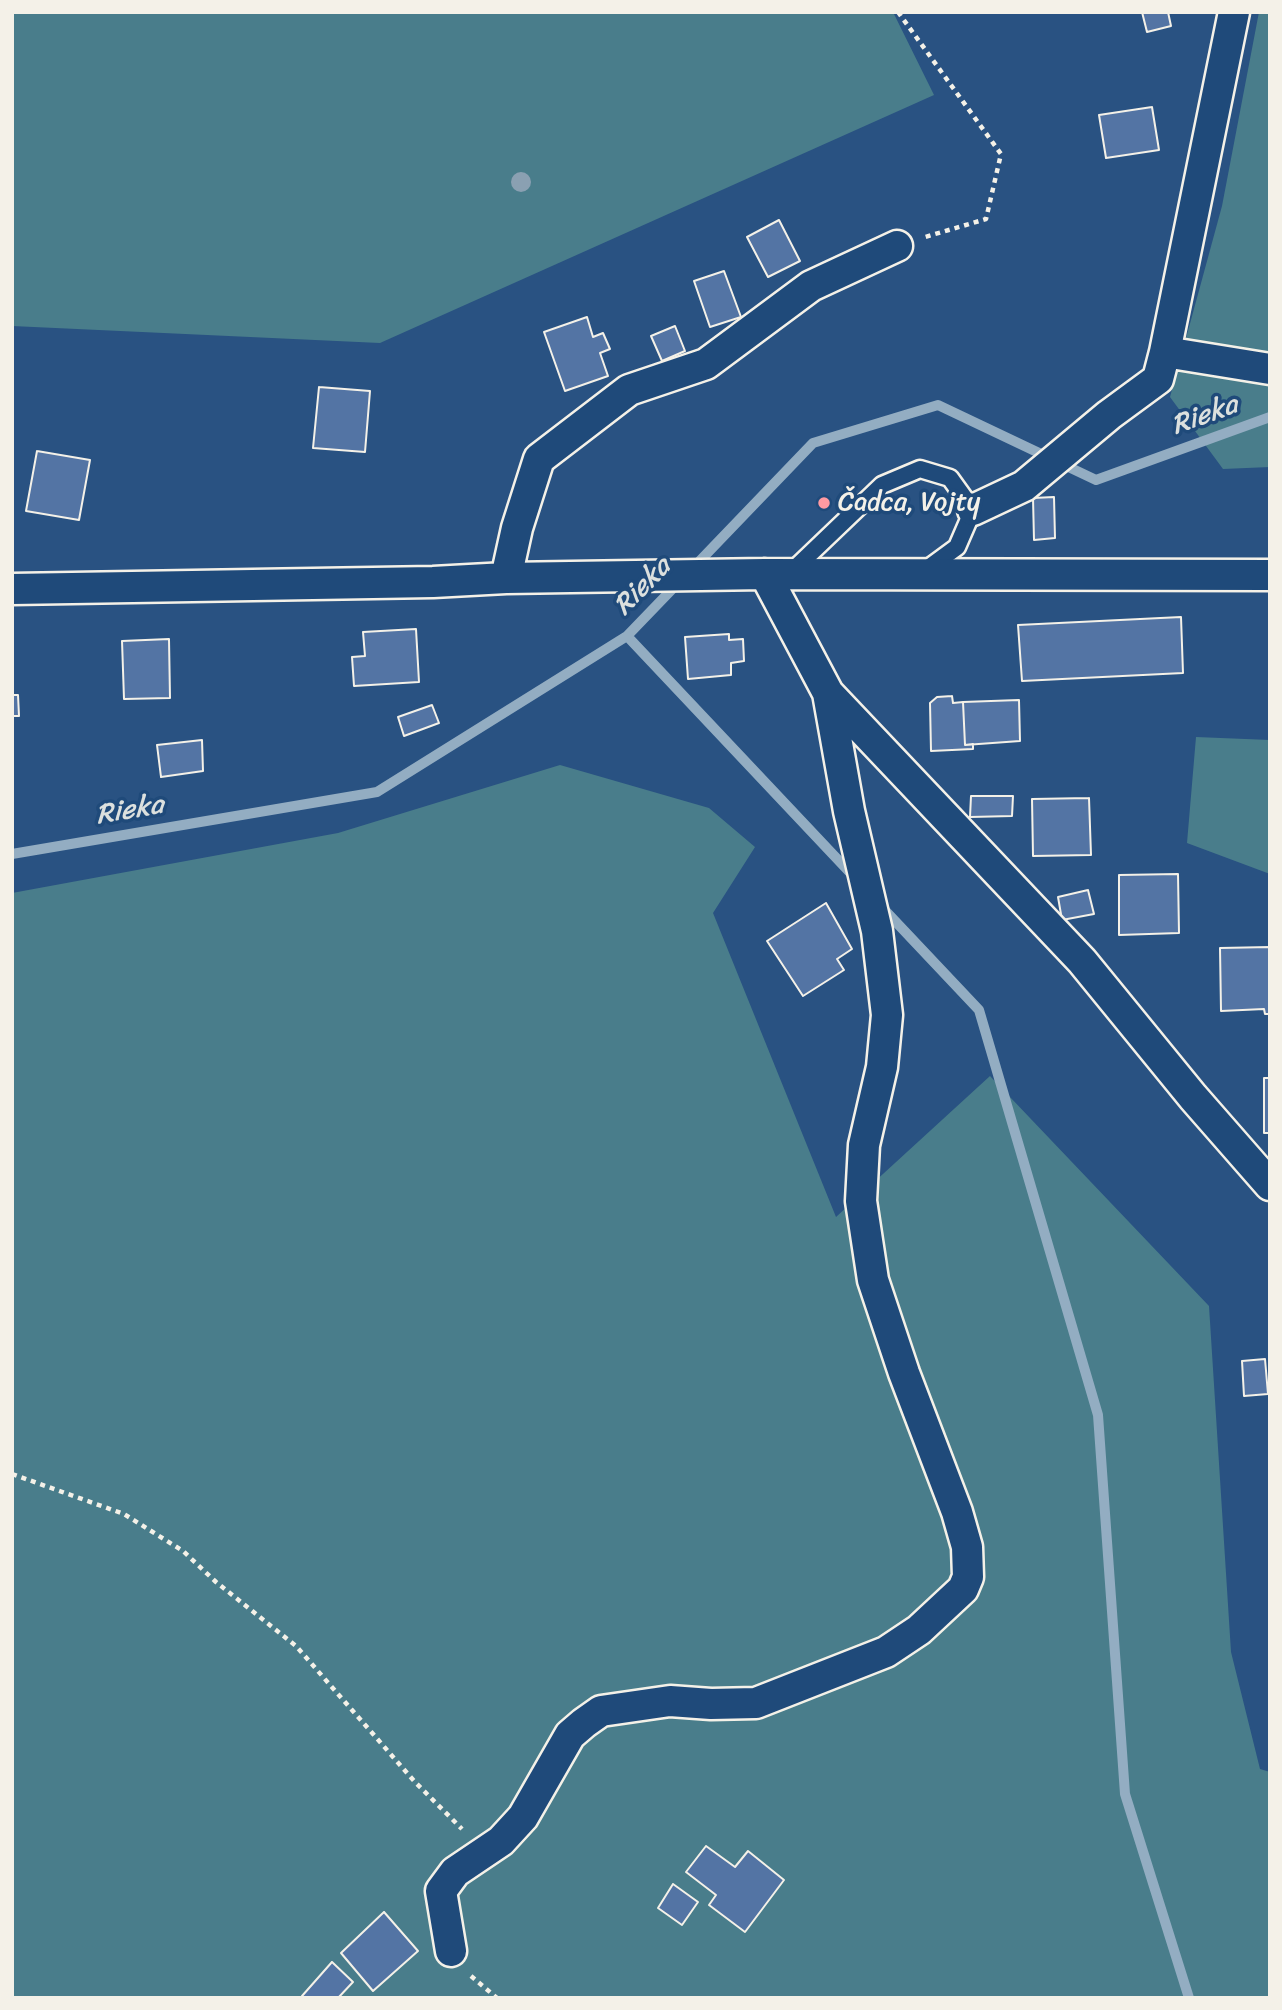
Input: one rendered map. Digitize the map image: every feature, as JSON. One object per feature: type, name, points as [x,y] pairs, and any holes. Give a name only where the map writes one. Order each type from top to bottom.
[{"type":"street","points":[[973,510],[1024,486],[1109,415],[1158,379],[1234,12]]},
{"type":"street","points":[[506,578],[517,528],[539,459],[629,390],[705,364],[811,286],[897,246]]},
{"type":"street","points":[[1165,352],[1270,369]]},
{"type":"street","points":[[451,1951],[441,1891],[455,1872],[501,1840],[523,1817],[570,1735],[601,1711],[670,1701],[755,1703],[886,1652],[919,1630],[963,1589],[968,1577],[967,1547],[957,1512],[904,1373],[873,1280],[861,1201],[864,1144],[882,1067],[887,1015],[877,931],[849,811],[828,693],[777,574]]},
{"type":"street","points":[[12,589],[777,574],[1270,575]]},
{"type":"street","points":[[828,693],[1082,961],[1193,1097],[1270,1185]]},
{"type":"lane","points":[[777,574],[882,485],[920,469],[950,478],[973,510],[957,547],[918,576]]},
{"type":"path","points":[[897,246],[986,219],[1001,154],[898,12]]},
{"type":"path","points":[[12,1474],[124,1514],[183,1551],[216,1582],[296,1647],[415,1783],[465,1832],[501,1840]]},
{"type":"green space","points":[[12,12],[893,12],[934,95],[380,343],[12,326]]},
{"type":"green space","points":[[1259,12],[1270,12],[1270,467],[1223,469],[1170,397],[1222,206]]},
{"type":"green space","points":[[1196,737],[1270,740],[1270,874],[1187,843]]},
{"type":"green space","points":[[560,765],[709,808],[755,847],[713,913],[836,1217],[990,1076],[1209,1306],[1231,1652],[1260,1769],[1270,1772],[1270,1998],[12,1998],[12,893],[338,833]]},
{"type":"building","points":[[1142,12],[1168,12],[1171,26],[1147,32]]},
{"type":"building","points":[[1152,107],[1159,150],[1106,158],[1099,115]]},
{"type":"building","points":[[779,220],[800,261],[768,277],[747,237]]},
{"type":"building","points":[[724,271],[741,317],[710,327],[694,281]]},
{"type":"building","points":[[587,317],[593,337],[603,333],[610,349],[600,353],[608,376],[565,391],[544,332]]},
{"type":"building","points":[[675,326],[685,351],[662,361],[651,336]]},
{"type":"building","points":[[319,387],[370,391],[365,452],[313,448]]},
{"type":"building","points":[[37,451],[90,460],[79,520],[26,511]]},
{"type":"building","points":[[1054,497],[1055,538],[1034,540],[1033,498]]},
{"type":"building","points":[[1181,617],[1183,673],[1022,681],[1018,625]]},
{"type":"building","points":[[416,629],[419,682],[354,686],[352,657],[365,656],[363,632]]},
{"type":"building","points":[[729,634],[729,640],[743,639],[744,661],[731,663],[731,675],[688,679],[685,637]]},
{"type":"building","points":[[169,639],[170,698],[124,699],[122,641]]},
{"type":"building","points":[[12,695],[18,695],[19,716],[12,716]]},
{"type":"building","points":[[952,696],[953,703],[963,702],[965,745],[973,744],[973,749],[931,751],[930,703],[937,697]]},
{"type":"building","points":[[1019,700],[1020,741],[965,745],[963,702]]},
{"type":"building","points":[[432,705],[439,723],[404,736],[398,717]]},
{"type":"building","points":[[202,740],[203,771],[161,777],[157,745]]},
{"type":"building","points":[[971,796],[1013,796],[1012,816],[970,817]]},
{"type":"building","points":[[1089,798],[1091,855],[1033,856],[1032,799]]},
{"type":"building","points":[[1178,874],[1179,933],[1119,935],[1119,875]]},
{"type":"building","points":[[1088,890],[1094,914],[1062,920],[1058,897]]},
{"type":"building","points":[[826,903],[852,949],[837,959],[844,970],[803,996],[767,941]]},
{"type":"building","points":[[1270,947],[1270,1014],[1265,1014],[1264,1009],[1221,1011],[1220,948]]},
{"type":"building","points":[[1264,1078],[1270,1078],[1270,1133],[1264,1133]]},
{"type":"building","points":[[1265,1359],[1268,1394],[1244,1396],[1242,1361]]},
{"type":"building","points":[[706,1846],[735,1867],[748,1851],[784,1880],[745,1932],[709,1905],[716,1895],[686,1872]]},
{"type":"building","points":[[673,1884],[698,1902],[682,1925],[658,1908]]},
{"type":"building","points":[[384,1912],[418,1951],[373,1991],[341,1953]]},
{"type":"building","points":[[332,1962],[353,1982],[338,1998],[303,1998],[302,1996]]},
{"type":"waterway","name":"Rieka","points":[[692,569],[813,443],[938,405],[1096,480],[1270,417]]},
{"type":"waterway","name":"Rieka","points":[[12,854],[377,792],[627,636],[680,581]]},
{"type":"waterway","points":[[627,636],[858,881]]},
{"type":"waterway","points":[[878,903],[979,1010],[1098,1415],[1125,1794],[1189,1998]]},
{"type":"place","name":"Čadca, Vojty","points":[[824,503]]}]
